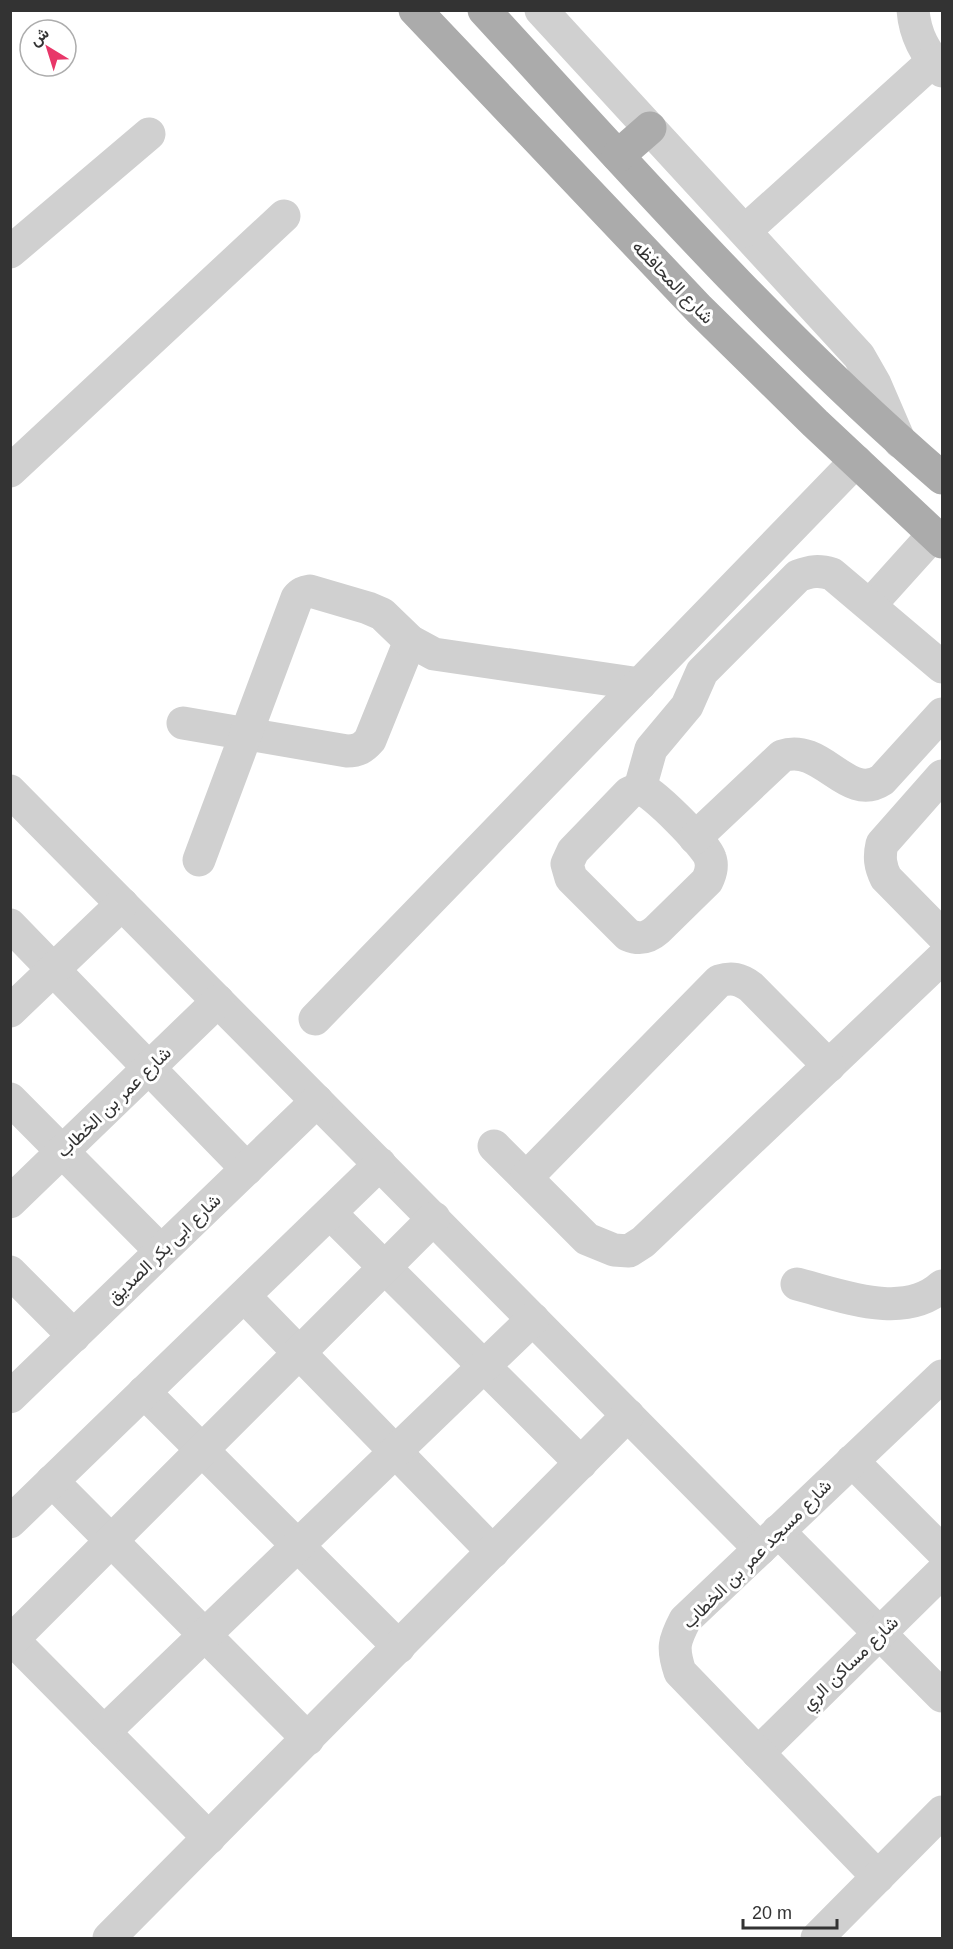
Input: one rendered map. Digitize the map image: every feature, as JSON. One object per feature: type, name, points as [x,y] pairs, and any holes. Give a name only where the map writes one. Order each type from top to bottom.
[{"type":"main road","name":"شارع المحافظه","points":[[415,10],[699,309],[938,538]]},
{"type":"main road","points":[[484,10],[727,273],[812,359],[900,442],[942,478]]},
{"type":"main road","points":[[618,156],[650,128]]},
{"type":"street","points":[[541,10],[859,356],[875,384],[900,442]]},
{"type":"street","points":[[745,231],[938,66],[922,46],[914,28],[913,10]]},
{"type":"street","points":[[10,252],[149,134]]},
{"type":"street","points":[[10,471],[284,216]]},
{"type":"street","points":[[315,1019],[856,461]]},
{"type":"street","points":[[870,605],[938,538]]},
{"type":"street","points":[[640,788],[651,749],[687,706],[702,672],[798,576],[815,570],[832,573],[942,667]]},
{"type":"street","points":[[199,860],[301,594],[310,591],[382,614],[410,641],[434,654],[640,684]]},
{"type":"street","points":[[183,723],[347,752],[356,751],[370,740],[410,641]]},
{"type":"street","points":[[695,838],[782,756],[800,753],[859,786],[874,785],[882,780],[942,714]]},
{"type":"street","points":[[942,776],[882,844],[880,867],[886,878],[942,935]]},
{"type":"street","points":[[640,788],[652,793],[695,838],[710,856],[711,873],[707,881],[651,936],[636,938],[628,935],[572,878],[567,864],[573,851],[621,801],[640,788]]},
{"type":"street","points":[[15,804],[122,904],[628,1415],[769,1540],[880,1634],[942,1696]]},
{"type":"street","points":[[10,1011],[122,904]]},
{"type":"street","points":[[10,925],[247,1168]]},
{"type":"street","points":[[494,1146],[587,1239],[614,1250],[629,1251],[644,1242],[942,958]]},
{"type":"street","points":[[526,1178],[719,981],[730,978],[742,980],[829,1065]]},
{"type":"street","name":"شارع عمر بن الخطاب","points":[[10,1202],[218,1001]]},
{"type":"street","points":[[10,1100],[161,1251]]},
{"type":"street","name":"شارع ابى بكر الصديق","points":[[10,1397],[317,1101]]},
{"type":"street","points":[[10,1522],[380,1164]]},
{"type":"street","points":[[330,1213],[581,1463]]},
{"type":"street","points":[[209,1838],[12,1638],[434,1218]]},
{"type":"street","points":[[10,1272],[74,1336]]},
{"type":"street","points":[[797,1284],[874,1303],[896,1305],[918,1300],[942,1286]]},
{"type":"street","points":[[244,1296],[493,1552]]},
{"type":"street","points":[[104,1732],[533,1319]]},
{"type":"street","name":"شارع مسجد عمر بن الخطاب","points":[[878,1877],[680,1672],[674,1654],[676,1638],[686,1620],[852,1461],[937,1391]]},
{"type":"street","points":[[144,1392],[399,1647]]},
{"type":"street","points":[[109,1938],[628,1415]]},
{"type":"street","points":[[852,1461],[942,1551]]},
{"type":"street","points":[[52,1481],[308,1738]]},
{"type":"street","name":"شارع مساكن الري","points":[[758,1753],[942,1572]]},
{"type":"street","points":[[818,1938],[942,1812]]}]
